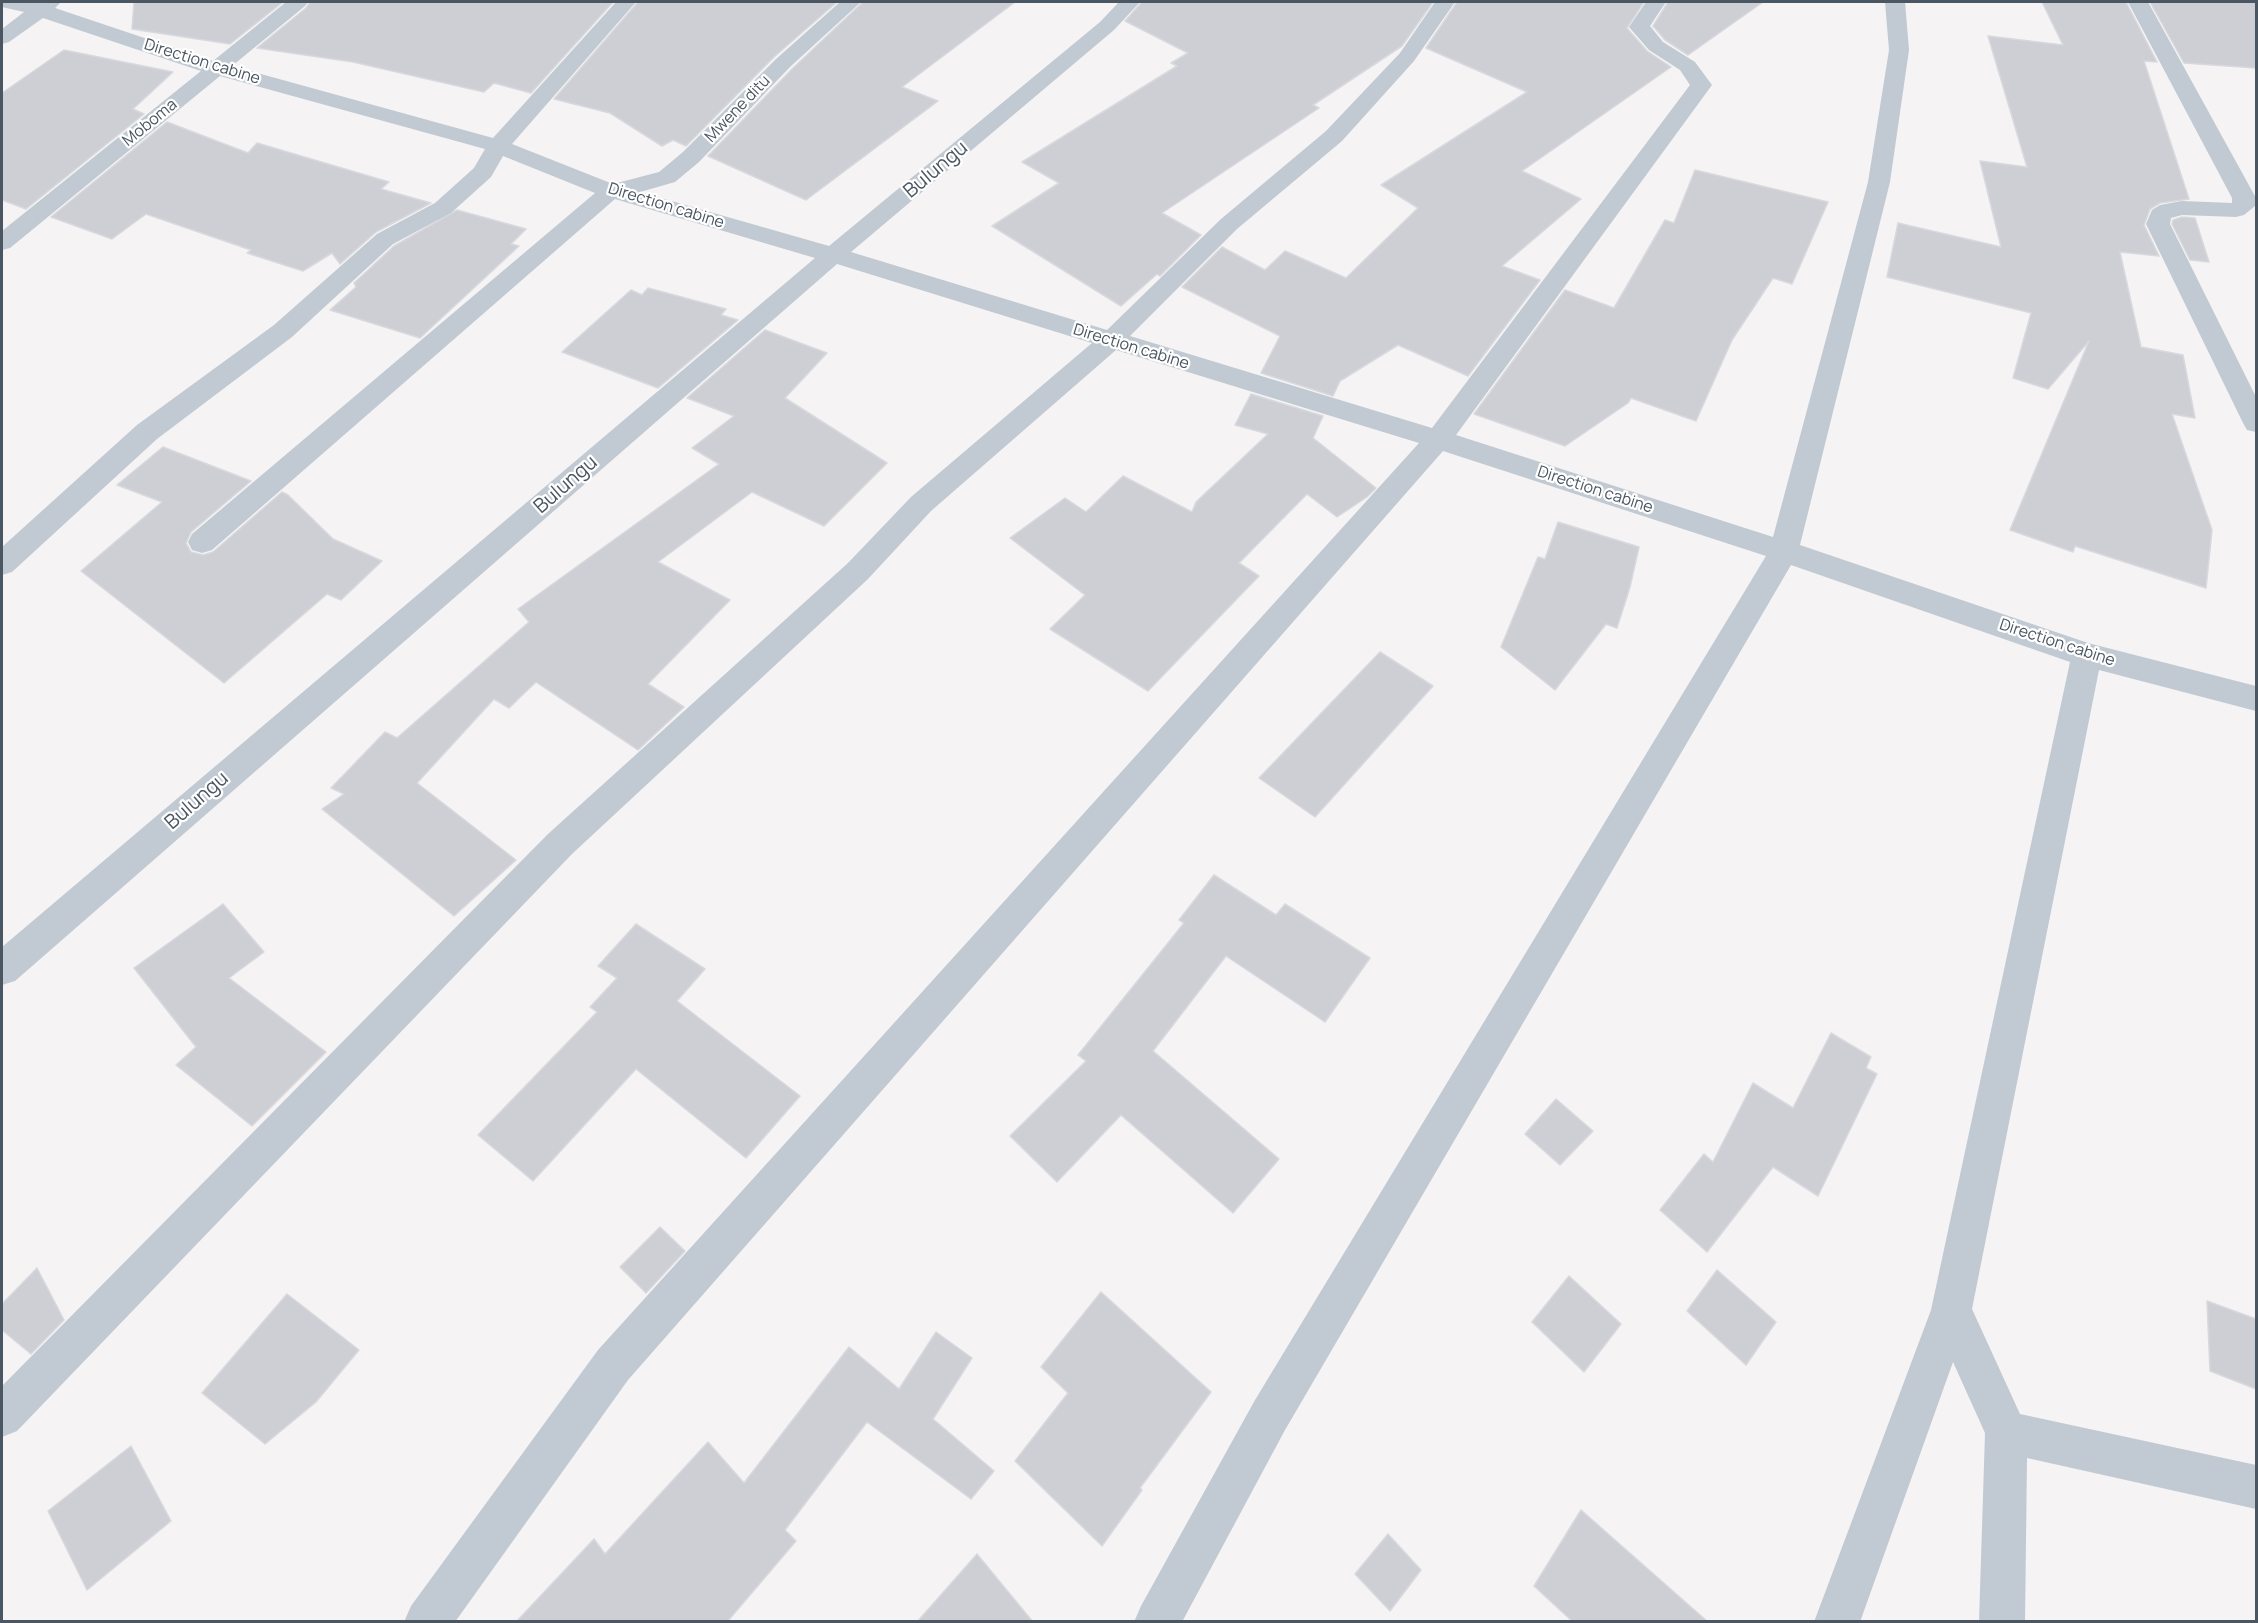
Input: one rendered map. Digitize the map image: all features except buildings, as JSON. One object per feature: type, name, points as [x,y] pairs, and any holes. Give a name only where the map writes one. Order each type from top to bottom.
[{"type":"street","name":"Direction cabine","points":[[4,2],[45,6],[218,69],[498,146],[611,191],[833,255],[1438,439],[1784,551],[2087,654],[2256,698]]},
{"type":"street","name":"Moboma","points":[[2,243],[298,2]]},
{"type":"street","points":[[2,564],[147,432],[284,331],[385,239],[443,208],[483,172],[498,146],[626,2]]},
{"type":"street","name":"Mwene ditu","points":[[611,191],[667,177],[691,157],[783,63],[851,2]]},
{"type":"street","name":"Bulungu","points":[[2,969],[833,255],[1107,26],[1130,2]]},
{"type":"street","points":[[2,1416],[560,844],[858,571],[921,504],[1110,341],[1229,224],[1334,135],[1407,57],[1445,2]]},
{"type":"street","points":[[428,1622],[613,1365],[1438,439],[1701,85],[1688,66],[1656,46],[1639,27],[1656,2]]},
{"type":"street","points":[[1157,1622],[1270,1415],[1784,551],[1879,182],[1899,50],[1895,2]]},
{"type":"street","points":[[2138,2],[2244,198],[2243,206],[2236,210],[2182,207],[2168,210],[2160,215],[2158,224],[2256,423]]},
{"type":"street","points":[[2,38],[45,6]]},
{"type":"street","points":[[202,542],[611,191]]},
{"type":"street","points":[[1837,1622],[1951,1310],[2087,654]]},
{"type":"street","points":[[1951,1310],[2006,1432],[2002,1622]]},
{"type":"street","points":[[2006,1432],[2256,1487]]}]
